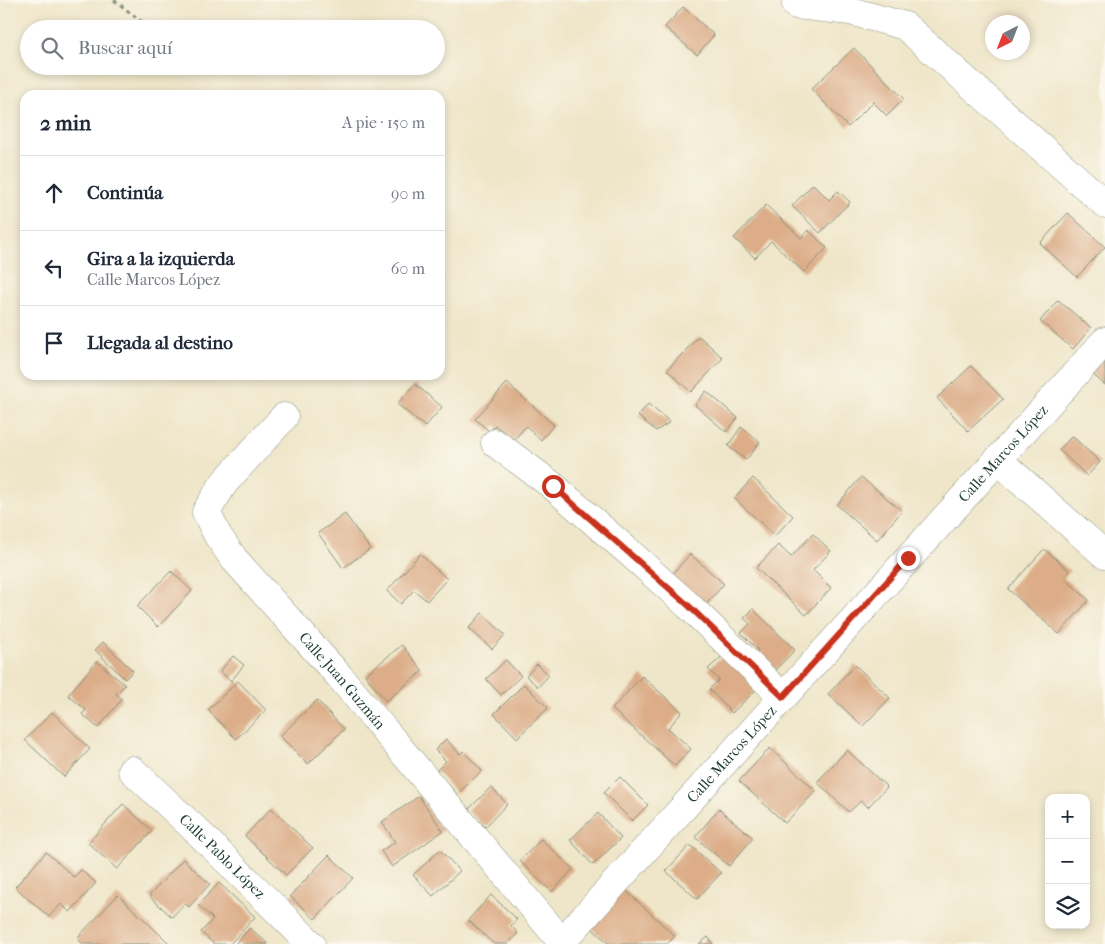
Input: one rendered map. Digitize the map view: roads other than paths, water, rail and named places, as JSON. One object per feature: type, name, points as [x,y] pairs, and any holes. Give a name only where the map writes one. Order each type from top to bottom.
[{"type":"street","points":[[796,5],[850,11],[905,26],[1105,204]]},
{"type":"street","name":"Calle Marcos López","points":[[561,943],[1105,341]]},
{"type":"street","name":"Calle Juan Guzmán","points":[[284,417],[224,483],[206,512],[218,536],[234,559],[340,677],[561,943]]},
{"type":"street","points":[[495,443],[553,486],[617,542],[689,606],[783,697]]},
{"type":"street","points":[[998,460],[1105,555]]},
{"type":"street","name":"Calle Pablo López","points":[[132,770],[199,833],[311,944]]}]
